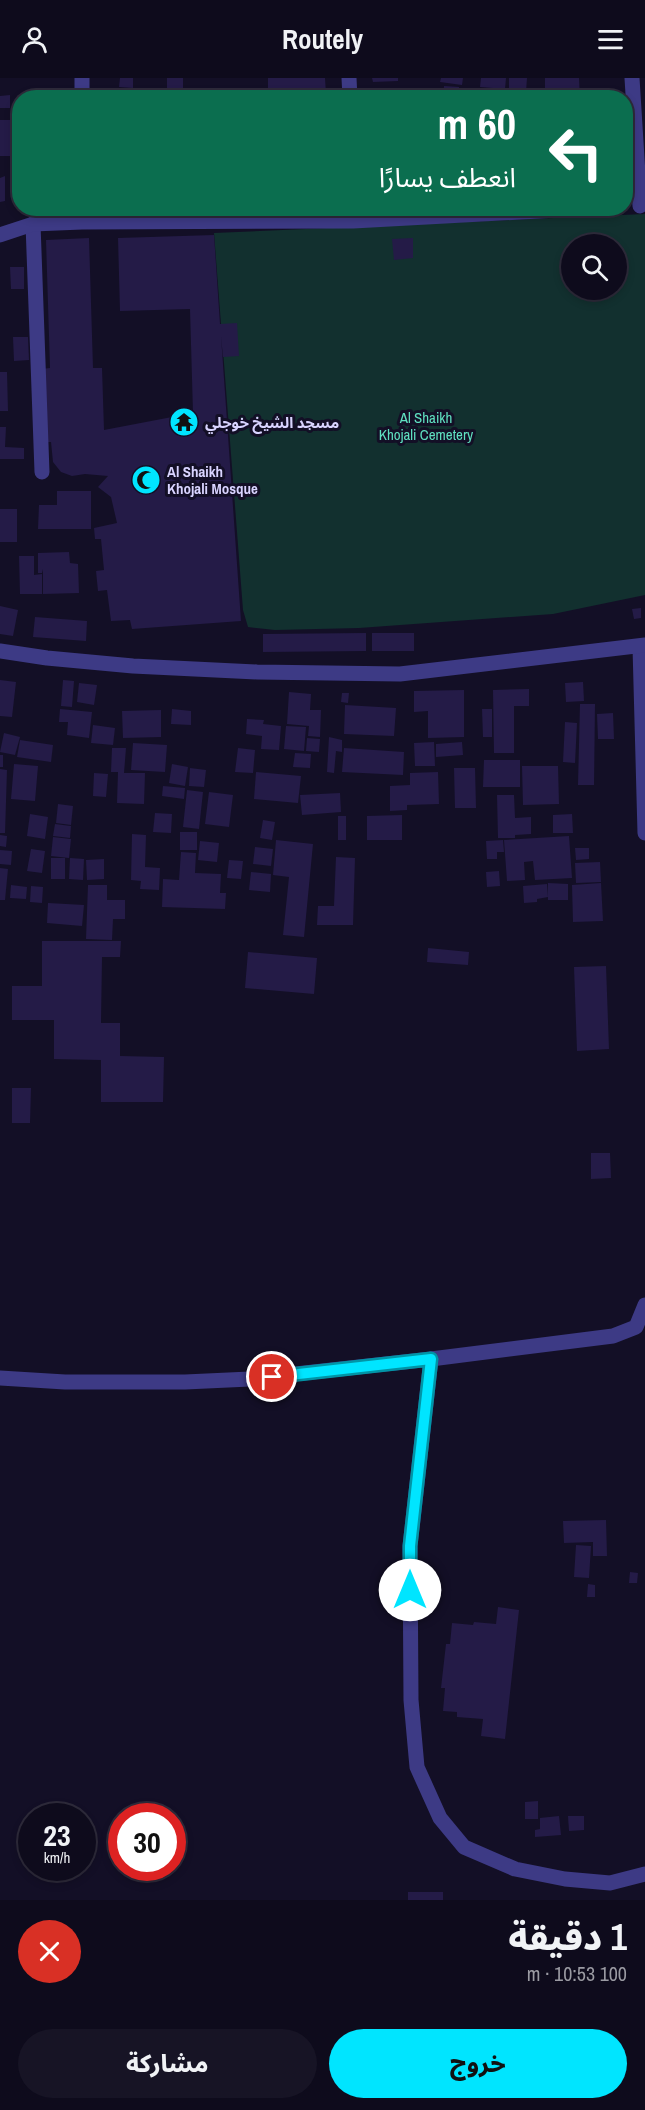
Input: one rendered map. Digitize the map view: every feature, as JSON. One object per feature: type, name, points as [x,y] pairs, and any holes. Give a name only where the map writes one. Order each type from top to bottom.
[{"type":"street","points":[[633,104],[637,207]]},
{"type":"street","points":[[0,235],[33,224],[77,216]]},
{"type":"street","points":[[33,224],[42,472]]},
{"type":"street","points":[[0,651],[133,666],[257,672],[400,674],[642,646],[645,833]]},
{"type":"street","points":[[0,1378],[65,1382],[185,1382],[250,1379],[431,1359],[613,1336],[636,1327],[645,1305]]},
{"type":"street","points":[[431,1359],[410,1546],[411,1700],[417,1767],[440,1818],[464,1847],[515,1869],[565,1879],[610,1883],[645,1874]]},
{"type":"green space","name":"Al Shaikh Khojali Cemetery","points":[[645,214],[645,595],[553,614],[359,628],[275,630],[248,627],[243,610],[214,233]]},
{"type":"building","points":[[120,78],[133,78],[133,88],[119,87]]},
{"type":"building","points":[[167,78],[183,78],[183,90],[167,90]]},
{"type":"building","points":[[268,78],[325,78],[326,90],[268,90]]},
{"type":"building","points":[[372,78],[398,78],[398,81],[373,82]]},
{"type":"building","points":[[441,78],[463,78],[462,85],[440,82]]},
{"type":"building","points":[[481,78],[506,78],[505,89],[480,87]]},
{"type":"building","points":[[509,78],[527,78],[526,90],[509,90]]},
{"type":"building","points":[[545,78],[579,78],[580,90],[545,90]]},
{"type":"building","points":[[444,86],[459,87],[459,90],[444,90]]},
{"type":"building","points":[[10,95],[10,108],[0,108],[0,96]]},
{"type":"building","points":[[0,120],[12,120],[12,156],[0,156]]},
{"type":"building","points":[[5,176],[5,201],[0,202],[0,178]]},
{"type":"building","points":[[214,235],[220,324],[237,323],[239,356],[223,357],[221,336],[241,621],[132,629],[130,620],[111,621],[107,590],[98,591],[96,571],[104,570],[101,539],[95,539],[94,528],[117,523],[111,497],[98,487],[108,476],[85,474],[72,476],[61,472],[53,462],[51,442],[46,442],[41,369],[50,368],[46,240],[89,238],[93,368],[102,368],[104,430],[193,413],[190,309],[120,311],[118,238]]},
{"type":"building","points":[[413,238],[413,258],[394,260],[392,239]]},
{"type":"building","points":[[10,267],[24,267],[24,289],[11,289]]},
{"type":"building","points":[[13,337],[28,337],[29,360],[14,361]]},
{"type":"building","points":[[0,372],[7,372],[8,411],[0,411]]},
{"type":"building","points":[[0,427],[6,427],[5,447],[24,448],[24,459],[0,459]]},
{"type":"building","points":[[57,491],[91,491],[91,529],[38,529],[39,505],[57,505]]},
{"type":"building","points":[[0,509],[17,509],[17,542],[0,542]]},
{"type":"building","points":[[69,552],[70,563],[78,564],[79,593],[43,594],[43,569],[42,573],[38,573],[38,553]]},
{"type":"building","points":[[19,556],[34,556],[34,575],[42,574],[42,594],[20,594]]},
{"type":"building","points":[[0,606],[18,610],[13,636],[0,634]]},
{"type":"building","points":[[641,608],[641,618],[634,619],[632,609]]},
{"type":"building","points":[[35,617],[87,621],[86,641],[33,637]]},
{"type":"building","points":[[366,633],[366,651],[263,652],[263,634]]},
{"type":"building","points":[[372,633],[414,633],[414,651],[372,651]]},
{"type":"building","points":[[0,680],[16,682],[12,717],[0,716]]},
{"type":"building","points":[[63,680],[74,681],[72,707],[61,706]]},
{"type":"building","points":[[583,682],[584,701],[566,702],[565,683]]},
{"type":"building","points":[[79,683],[97,685],[94,705],[77,702]]},
{"type":"building","points":[[529,689],[529,706],[514,706],[514,753],[494,753],[493,690]]},
{"type":"building","points":[[464,690],[464,737],[428,738],[428,711],[414,712],[414,691]]},
{"type":"building","points":[[289,692],[311,694],[310,710],[321,710],[320,737],[308,736],[309,726],[287,724]]},
{"type":"building","points":[[342,693],[349,693],[348,703],[341,702]]},
{"type":"building","points":[[580,704],[595,704],[594,785],[578,785]]},
{"type":"building","points":[[345,705],[396,708],[394,736],[344,734]]},
{"type":"building","points":[[60,709],[92,712],[89,738],[67,735],[68,722],[59,722]]},
{"type":"building","points":[[172,709],[191,711],[191,725],[171,724]]},
{"type":"building","points":[[482,709],[492,709],[492,737],[483,737]]},
{"type":"building","points":[[161,710],[161,737],[123,738],[122,711]]},
{"type":"building","points":[[613,713],[614,739],[598,739],[597,714]]},
{"type":"building","points":[[247,719],[264,720],[263,724],[281,726],[279,750],[261,749],[262,736],[246,734]]},
{"type":"building","points":[[565,722],[577,723],[575,763],[563,762]]},
{"type":"building","points":[[93,725],[115,728],[113,745],[91,743]]},
{"type":"building","points":[[286,726],[306,727],[304,751],[284,749]]},
{"type":"building","points":[[4,733],[20,737],[15,755],[0,752]]},
{"type":"building","points":[[329,737],[342,740],[342,752],[336,751],[334,773],[327,772]]},
{"type":"building","points":[[307,738],[320,739],[319,752],[306,751]]},
{"type":"building","points":[[20,740],[53,745],[51,762],[17,757]]},
{"type":"building","points":[[434,742],[435,766],[415,766],[414,743]]},
{"type":"building","points":[[462,742],[463,755],[436,757],[436,744]]},
{"type":"building","points":[[133,743],[167,745],[165,772],[131,770]]},
{"type":"building","points":[[112,748],[126,748],[124,773],[145,773],[144,804],[117,803],[118,772],[111,772]]},
{"type":"building","points":[[238,748],[255,750],[253,773],[235,772]]},
{"type":"building","points":[[344,748],[404,752],[403,775],[342,772]]},
{"type":"building","points":[[295,753],[311,754],[310,768],[293,767]]},
{"type":"building","points":[[0,755],[3,755],[3,767],[0,767]]},
{"type":"building","points":[[484,760],[520,760],[520,787],[483,787]]},
{"type":"building","points":[[14,764],[38,766],[35,801],[11,799]]},
{"type":"building","points":[[172,764],[188,767],[185,786],[169,783]]},
{"type":"building","points":[[522,766],[558,766],[559,804],[523,805]]},
{"type":"building","points":[[190,768],[206,770],[204,787],[189,786]]},
{"type":"building","points":[[454,768],[475,768],[476,808],[455,808]]},
{"type":"building","points":[[0,769],[7,770],[5,833],[0,833]]},
{"type":"building","points":[[256,772],[301,776],[298,803],[254,799]]},
{"type":"building","points":[[438,772],[439,804],[407,805],[407,810],[390,811],[390,786],[410,785],[410,773]]},
{"type":"building","points":[[94,773],[108,774],[106,797],[93,796]]},
{"type":"building","points":[[163,786],[185,788],[184,799],[162,796]]},
{"type":"building","points":[[187,790],[203,792],[199,829],[183,827]]},
{"type":"building","points":[[209,792],[233,795],[229,827],[205,824]]},
{"type":"building","points":[[340,793],[341,812],[302,815],[300,795]]},
{"type":"building","points":[[497,795],[514,795],[515,818],[531,817],[531,834],[515,835],[515,838],[498,838]]},
{"type":"building","points":[[58,804],[73,806],[71,825],[56,823]]},
{"type":"building","points":[[155,813],[172,814],[171,833],[153,832]]},
{"type":"building","points":[[30,814],[48,817],[45,839],[27,836]]},
{"type":"building","points":[[572,814],[573,833],[553,833],[553,815]]},
{"type":"building","points":[[402,815],[402,840],[367,840],[367,816]]},
{"type":"building","points":[[338,816],[346,816],[346,840],[338,840]]},
{"type":"building","points":[[263,820],[275,822],[272,840],[260,838]]},
{"type":"building","points":[[55,824],[71,826],[70,838],[53,836]]},
{"type":"building","points":[[180,832],[197,832],[197,850],[180,850]]},
{"type":"building","points":[[132,834],[146,835],[145,867],[160,868],[159,890],[140,889],[141,881],[131,880]]},
{"type":"building","points":[[0,835],[7,836],[6,847],[0,846]]},
{"type":"building","points":[[569,836],[572,878],[535,880],[533,861],[524,862],[525,880],[507,881],[504,840]]},
{"type":"building","points":[[53,837],[71,839],[69,858],[51,856]]},
{"type":"building","points":[[276,840],[313,844],[304,937],[283,935],[289,877],[273,875]]},
{"type":"building","points":[[503,840],[504,852],[497,852],[497,859],[487,859],[486,841]]},
{"type":"building","points":[[200,841],[219,843],[217,862],[198,860]]},
{"type":"building","points":[[255,847],[273,849],[271,866],[253,864]]},
{"type":"building","points":[[575,848],[589,848],[589,859],[576,860]]},
{"type":"building","points":[[31,849],[45,851],[42,873],[27,871]]},
{"type":"building","points":[[0,850],[12,851],[11,865],[0,864]]},
{"type":"building","points":[[181,852],[196,853],[195,873],[221,874],[220,893],[226,893],[225,909],[162,907],[163,879],[179,880]]},
{"type":"building","points":[[336,857],[355,858],[353,925],[317,925],[318,906],[334,906]]},
{"type":"building","points":[[51,858],[65,858],[65,879],[51,879]]},
{"type":"building","points":[[70,858],[84,859],[83,880],[69,879]]},
{"type":"building","points":[[104,859],[104,879],[87,880],[86,860]]},
{"type":"building","points":[[229,860],[243,861],[241,879],[227,878]]},
{"type":"building","points":[[600,862],[601,882],[576,883],[575,863]]},
{"type":"building","points":[[0,868],[8,869],[5,900],[0,900]]},
{"type":"building","points":[[499,871],[500,886],[487,887],[486,872]]},
{"type":"building","points":[[251,872],[271,874],[270,892],[249,890]]},
{"type":"building","points":[[548,883],[568,884],[568,900],[548,900]]},
{"type":"building","points":[[601,883],[603,921],[573,922],[572,885]]},
{"type":"building","points":[[547,884],[548,897],[537,899],[537,902],[524,903],[523,886]]},
{"type":"building","points":[[11,885],[27,887],[26,899],[10,898]]},
{"type":"building","points":[[88,885],[107,885],[107,900],[125,900],[125,919],[113,919],[112,940],[86,939]]},
{"type":"building","points":[[31,886],[43,887],[42,903],[30,902]]},
{"type":"building","points":[[48,903],[84,905],[82,926],[47,923]]},
{"type":"building","points":[[42,941],[121,941],[120,957],[102,957],[101,1023],[120,1023],[120,1056],[164,1057],[163,1102],[101,1102],[101,1060],[54,1059],[54,1020],[12,1020],[12,986],[42,986]]},
{"type":"building","points":[[428,948],[469,952],[468,965],[427,962]]},
{"type":"building","points":[[248,952],[317,958],[314,994],[245,988]]},
{"type":"building","points":[[606,966],[609,1049],[577,1051],[574,967]]},
{"type":"building","points":[[12,1088],[31,1088],[30,1123],[12,1123]]},
{"type":"building","points":[[591,1153],[610,1153],[611,1178],[591,1179]]},
{"type":"building","points":[[606,1520],[607,1556],[593,1556],[593,1542],[564,1543],[563,1521]]},
{"type":"building","points":[[576,1545],[591,1546],[589,1578],[574,1577]]},
{"type":"building","points":[[630,1572],[638,1573],[637,1583],[629,1583]]},
{"type":"building","points":[[588,1584],[595,1585],[595,1597],[587,1597]]},
{"type":"building","points":[[498,1607],[519,1610],[505,1739],[481,1736],[483,1719],[457,1717],[457,1712],[443,1711],[445,1688],[441,1688],[446,1644],[450,1644],[452,1623],[496,1624]]},
{"type":"building","points":[[538,1801],[538,1819],[525,1819],[525,1802]]},
{"type":"building","points":[[559,1816],[561,1835],[535,1837],[535,1830],[540,1829],[540,1818]]},
{"type":"building","points":[[568,1816],[584,1816],[584,1830],[569,1831]]},
{"type":"building","points":[[408,1892],[443,1892],[443,1900],[408,1900]]},
{"type":"place","name":"مسجد الشيخ خوجلي","points":[[184,422]]},
{"type":"place","name":"Al Shaikh Khojali Mosque","points":[[146,480]]},
{"type":"route","points":[[272,1377],[431,1359],[410,1546],[410,1590]]}]
